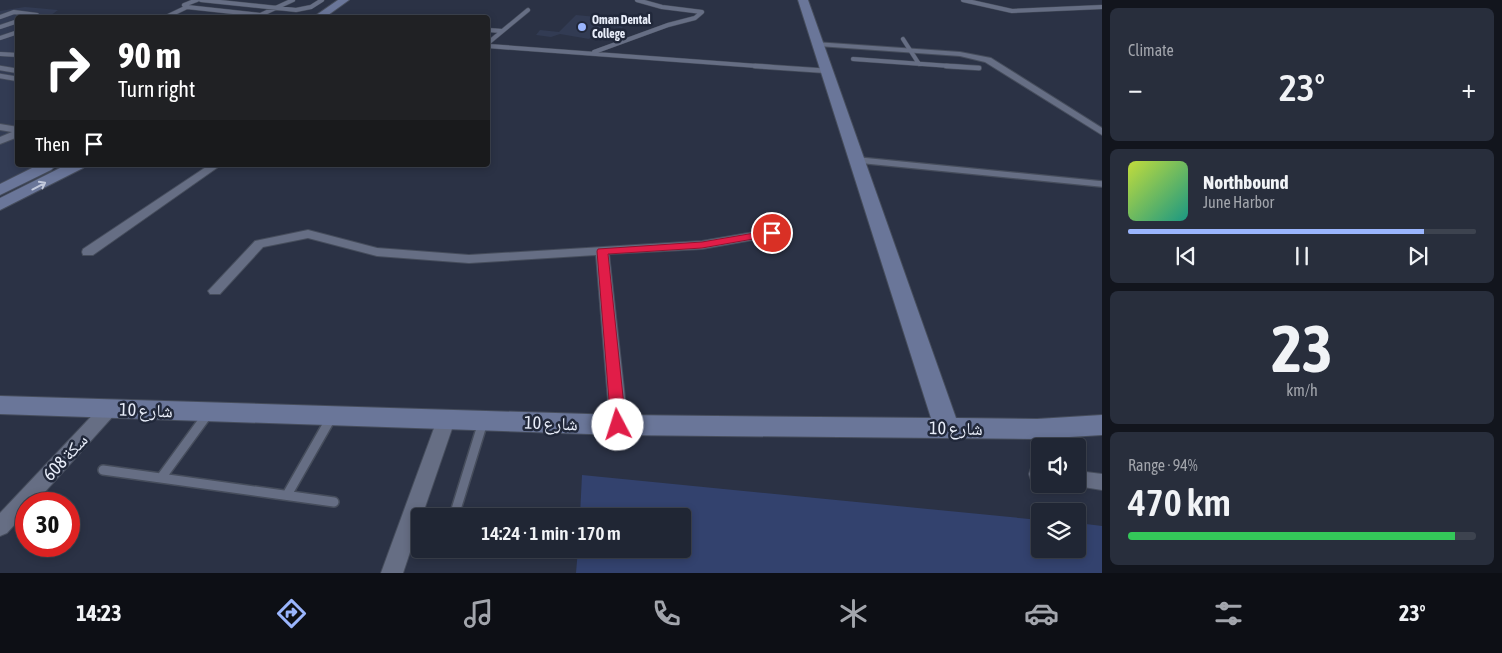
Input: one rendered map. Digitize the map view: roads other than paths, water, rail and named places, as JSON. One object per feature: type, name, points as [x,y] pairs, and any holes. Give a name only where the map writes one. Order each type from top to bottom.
[{"type":"street","points":[[803,0],[947,428]]},
{"type":"street","points":[[323,15],[348,2]]},
{"type":"street","points":[[337,15],[348,2]]},
{"type":"street","points":[[818,44],[960,54],[988,60],[1102,132]]},
{"type":"street","points":[[0,127],[15,131]]},
{"type":"street","points":[[1,141],[15,134]]},
{"type":"street","points":[[1,141],[15,143]]},
{"type":"street","points":[[0,190],[46,167]]},
{"type":"street","points":[[0,205],[74,167]]},
{"type":"street","points":[[88,252],[213,167]]},
{"type":"street","points":[[215,291],[259,244],[308,234],[377,252],[469,259],[702,245],[772,233]]},
{"type":"street","points":[[602,251],[618,425]]},
{"type":"street","name":"شارع 10","points":[[0,405],[332,418],[618,425],[1037,430],[1102,425]]},
{"type":"street","name":"سكة 608","points":[[0,527],[109,409]]},
{"type":"street","points":[[392,573],[446,420]]},
{"type":"street","points":[[1086,480],[1102,482]]},
{"type":"lane","points":[[187,6],[184,5],[197,0]]},
{"type":"lane","points":[[201,0],[275,8],[305,9],[322,0]]},
{"type":"lane","points":[[279,0],[292,1]]},
{"type":"lane","points":[[592,53],[668,25],[695,18],[702,12],[662,7],[637,0]]},
{"type":"lane","points":[[963,0],[1012,11],[1102,8]]},
{"type":"lane","points":[[170,15],[187,6],[260,15],[292,1]]},
{"type":"lane","points":[[490,40],[528,10]]},
{"type":"lane","points":[[0,17],[14,12],[37,15]]},
{"type":"lane","points":[[0,27],[15,22]]},
{"type":"lane","points":[[490,30],[502,31]]},
{"type":"lane","points":[[0,38],[15,33]]},
{"type":"lane","points":[[903,39],[919,64]]},
{"type":"lane","points":[[490,45],[828,71]]},
{"type":"lane","points":[[1,55],[15,55]]},
{"type":"lane","points":[[0,61],[15,55]]},
{"type":"lane","points":[[853,60],[980,68]]},
{"type":"lane","points":[[0,68],[15,70]]},
{"type":"lane","points":[[0,76],[15,78]]},
{"type":"lane","points":[[858,160],[1102,184]]},
{"type":"lane","points":[[162,478],[208,412]]},
{"type":"lane","points":[[287,495],[332,418]]},
{"type":"lane","points":[[456,508],[483,422]]},
{"type":"lane","points":[[103,470],[334,502]]},
{"type":"place","name":"Oman Dental College","points":[[582,27]]}]
